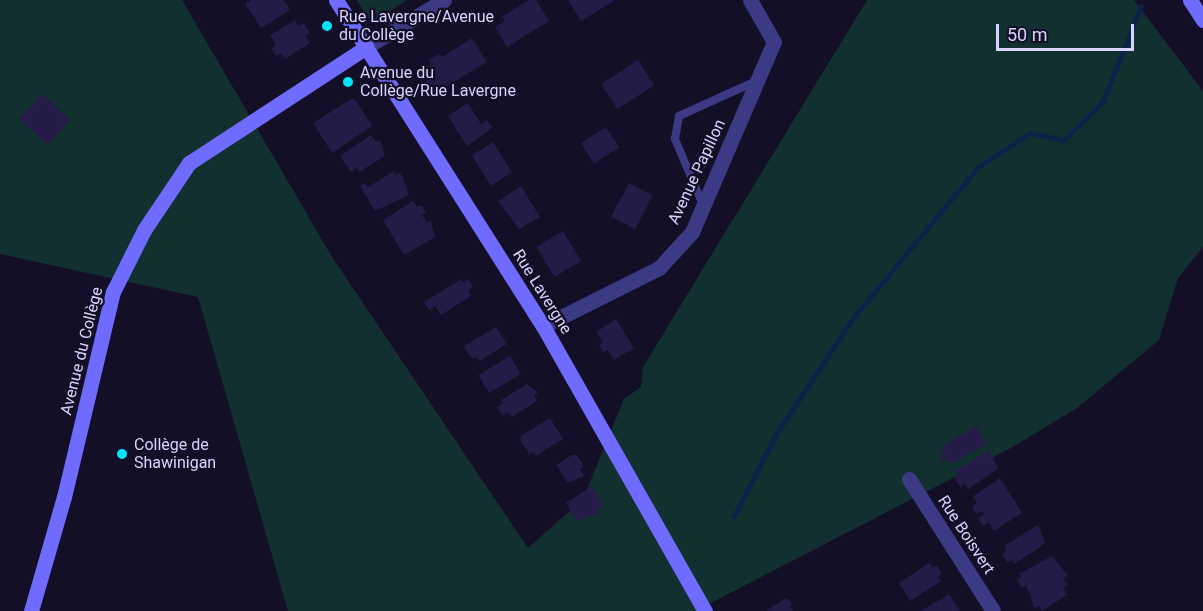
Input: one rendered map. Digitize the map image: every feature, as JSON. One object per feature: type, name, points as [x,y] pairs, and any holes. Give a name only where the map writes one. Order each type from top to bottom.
[{"type":"street","name":"Rue Lavergne","points":[[336,0],[543,326],[705,611]]},
{"type":"street","name":"Avenue du Collège","points":[[31,611],[64,497],[113,292],[144,230],[189,163],[366,47],[444,0]]},
{"type":"street","name":"Avenue Papillon","points":[[543,326],[659,268],[692,232],[774,42],[750,0]]},
{"type":"street","points":[[1190,0],[1203,20]]},
{"type":"street","name":"Rue Boisvert","points":[[909,479],[993,611]]},
{"type":"lane","points":[[704,205],[675,139],[679,116],[758,80]]},
{"type":"green space","points":[[0,0],[182,0],[332,257],[528,548],[583,499],[624,399],[641,387],[643,367],[867,0],[1134,0],[1203,91],[1203,247],[1178,278],[1159,340],[1077,408],[1011,448],[707,605],[710,611],[288,611],[198,297],[0,254]]},
{"type":"green space","points":[[357,0],[407,0],[371,23]]},
{"type":"building","points":[[251,0],[284,0],[290,10],[261,28],[245,4]]},
{"type":"building","points":[[529,0],[536,0],[549,21],[507,47],[495,27],[505,21],[502,17]]},
{"type":"building","points":[[568,0],[615,0],[581,21]]},
{"type":"building","points":[[295,20],[298,26],[304,23],[310,33],[305,36],[310,43],[285,59],[281,53],[276,56],[271,48],[276,45],[270,35]]},
{"type":"building","points":[[472,38],[487,62],[434,94],[420,71],[431,64],[429,60],[440,54],[442,57]]},
{"type":"building","points":[[638,60],[654,85],[617,109],[601,84]]},
{"type":"building","points":[[42,94],[70,119],[47,145],[19,119]]},
{"type":"building","points":[[351,99],[355,99],[372,126],[332,153],[313,123]]},
{"type":"building","points":[[468,103],[481,124],[487,120],[492,128],[467,146],[448,116]]},
{"type":"building","points":[[606,127],[619,147],[594,163],[581,143]]},
{"type":"building","points":[[371,135],[376,142],[380,140],[385,156],[359,172],[357,168],[351,172],[340,156]]},
{"type":"building","points":[[493,142],[512,173],[491,186],[472,155]]},
{"type":"building","points":[[394,171],[396,175],[401,172],[409,195],[375,211],[360,186],[365,183],[368,187]]},
{"type":"building","points":[[629,183],[653,196],[635,229],[611,217]]},
{"type":"building","points":[[521,186],[540,217],[519,229],[498,201]]},
{"type":"building","points":[[413,201],[417,207],[421,205],[426,212],[422,215],[427,223],[431,221],[435,237],[404,255],[383,220]]},
{"type":"building","points":[[563,231],[581,261],[554,277],[536,247]]},
{"type":"building","points":[[461,279],[463,283],[468,279],[473,287],[468,290],[471,296],[441,315],[435,306],[429,310],[424,302]]},
{"type":"building","points":[[616,319],[634,348],[614,360],[608,350],[603,352],[599,345],[603,342],[596,332]]},
{"type":"building","points":[[496,327],[507,344],[480,361],[476,357],[472,359],[464,346]]},
{"type":"building","points":[[510,356],[521,374],[489,393],[478,375]]},
{"type":"building","points":[[527,384],[538,393],[534,395],[537,401],[512,417],[508,412],[502,415],[497,407],[503,403],[501,400]]},
{"type":"building","points":[[550,418],[563,439],[536,456],[533,452],[529,454],[520,440],[522,435]]},
{"type":"building","points":[[976,426],[986,444],[951,464],[949,460],[944,462],[940,455],[945,452],[942,447]]},
{"type":"building","points":[[988,451],[999,468],[968,489],[965,484],[960,487],[954,477],[958,474],[956,471]]},
{"type":"building","points":[[572,455],[577,455],[584,466],[580,469],[584,476],[568,483],[556,465]]},
{"type":"building","points":[[1000,478],[1022,513],[994,531],[989,523],[983,526],[978,518],[984,515],[982,511],[976,514],[972,507],[977,503],[973,496]]},
{"type":"building","points":[[592,486],[603,505],[597,509],[599,512],[577,521],[566,503]]},
{"type":"building","points":[[1038,525],[1045,542],[1042,546],[1014,564],[1012,560],[1007,562],[1002,554],[1006,551],[1004,546]]},
{"type":"building","points":[[1052,556],[1068,576],[1063,578],[1068,586],[1063,588],[1067,595],[1042,611],[1039,606],[1035,609],[1026,585],[1022,588],[1017,580],[1021,577],[1019,574]]},
{"type":"building","points":[[929,563],[933,568],[937,565],[942,574],[938,577],[941,581],[910,601],[899,583]]},
{"type":"building","points":[[949,594],[960,611],[921,611]]},
{"type":"building","points":[[786,598],[793,604],[790,606],[793,611],[766,611]]},
{"type":"waterway","points":[[734,516],[776,434],[853,318],[978,167],[1030,133],[1064,140],[1103,101],[1141,6]]},
{"type":"place","name":"Rue Lavergne/Avenue du Collège","points":[[327,26]]},
{"type":"place","name":"Avenue du Collège/Rue Lavergne","points":[[348,82]]},
{"type":"place","name":"Collège de Shawinigan","points":[[122,454]]}]
